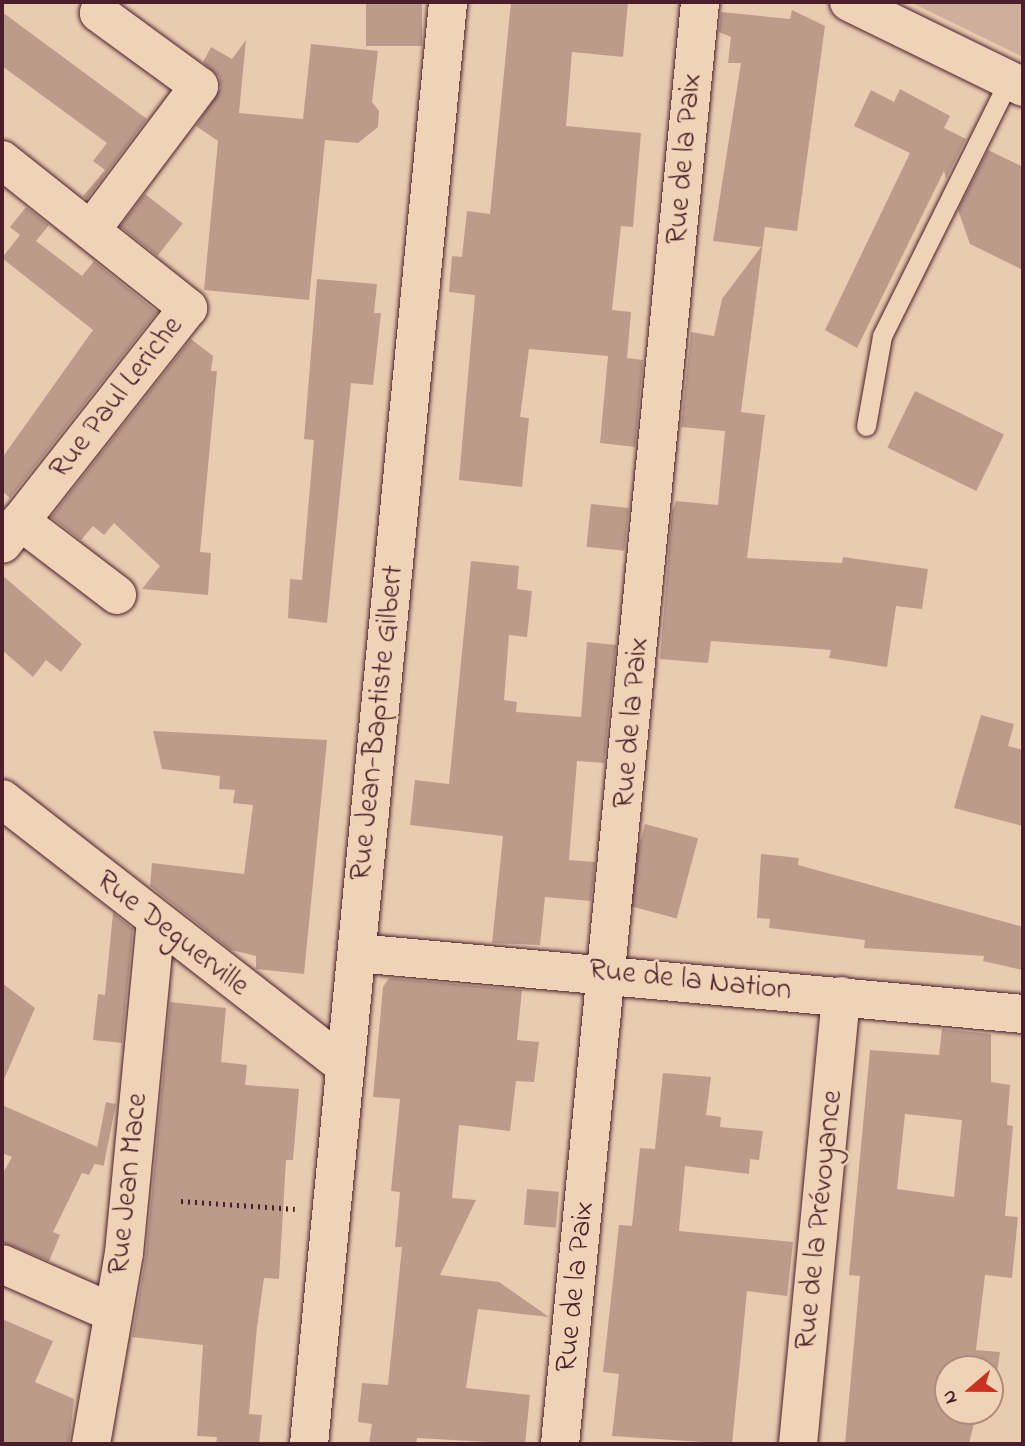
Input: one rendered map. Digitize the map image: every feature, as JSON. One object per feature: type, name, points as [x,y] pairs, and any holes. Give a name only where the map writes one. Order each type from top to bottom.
[{"type":"street","name":"Rue Jean-Baptiste Gilbert","points":[[309,1444],[448,2]]},
{"type":"street","name":"Rue de la Paix","points":[[561,1444],[700,2]]},
{"type":"street","points":[[849,2],[1016,84]]},
{"type":"street","points":[[91,230],[199,86],[99,13]]},
{"type":"street","name":"Rue Paul Leriche","points":[[2,160],[188,308],[10,525]]},
{"type":"street","points":[[10,525],[117,595]]},
{"type":"street","name":"Rue Deguerville","points":[[2,799],[156,922],[345,1066]]},
{"type":"street","name":"Rue Jean Mace","points":[[91,1444],[124,1253],[156,922]]},
{"type":"street","name":"Rue de la Nation","points":[[357,953],[608,973],[1023,1014]]},
{"type":"street","name":"Rue de la Prévoyance","points":[[798,1444],[841,996]]},
{"type":"street","points":[[2,1265],[113,1313]]},
{"type":"lane","points":[[866,426],[882,336],[1016,84]]},
{"type":"path","points":[[181,1201],[332,1211]]},
{"type":"shaded area","points":[[910,2],[1023,2],[1023,57]]},
{"type":"building","points":[[366,2],[422,2],[422,46],[366,46]]},
{"type":"building","points":[[511,2],[628,2],[623,57],[572,52],[566,126],[641,133],[633,227],[621,226],[612,310],[631,312],[627,358],[643,360],[635,447],[600,443],[608,356],[529,349],[520,417],[529,418],[522,487],[459,480],[475,295],[449,292],[452,256],[462,257],[467,211],[490,214]]},
{"type":"building","points":[[792,10],[825,26],[797,231],[765,227],[741,412],[765,415],[747,558],[842,563],[843,557],[928,569],[922,609],[896,606],[887,667],[829,658],[831,650],[711,641],[708,663],[660,659],[672,512],[676,501],[718,505],[725,431],[681,427],[691,332],[714,336],[722,299],[761,247],[713,241],[741,63],[728,63],[731,37],[719,32],[721,12],[790,19]]},
{"type":"building","points":[[2,12],[147,119],[87,199],[83,196],[105,170],[93,161],[107,143],[2,66]]},
{"type":"building","points":[[246,40],[239,113],[303,119],[311,44],[378,51],[372,102],[379,111],[378,127],[358,143],[325,140],[309,300],[204,290],[218,141],[196,126],[221,88],[219,77],[203,62],[211,47],[232,59]]},
{"type":"building","points":[[900,89],[950,116],[944,128],[966,139],[946,179],[944,171],[857,348],[825,330],[910,153],[854,126],[871,90],[894,102]]},
{"type":"building","points":[[988,150],[1023,167],[1023,270],[970,244],[958,210]]},
{"type":"building","points":[[145,194],[183,224],[158,256],[120,226]]},
{"type":"building","points":[[26,207],[49,225],[36,241],[82,276],[94,261],[157,312],[10,498],[2,491],[2,458],[93,330],[2,258],[20,235],[10,227]]},
{"type":"building","points":[[317,279],[377,284],[374,313],[381,313],[373,385],[351,383],[327,623],[288,618],[290,579],[302,580],[314,440],[304,439]]},
{"type":"building","points":[[191,339],[213,356],[211,371],[217,371],[200,552],[211,553],[208,595],[142,589],[160,566],[114,523],[104,535],[93,526],[81,540],[51,517]]},
{"type":"building","points":[[915,391],[1004,434],[976,491],[887,448]]},
{"type":"building","points":[[591,504],[629,508],[624,551],[587,547]]},
{"type":"building","points":[[471,561],[519,566],[517,589],[532,591],[527,637],[509,635],[504,700],[517,702],[516,712],[581,717],[587,642],[616,645],[604,763],[577,761],[569,860],[595,862],[591,901],[545,897],[540,945],[492,943],[503,836],[410,825],[415,780],[449,784]]},
{"type":"building","points":[[2,575],[82,644],[61,672],[46,660],[33,677],[2,650]]},
{"type":"building","points":[[981,715],[1014,724],[1008,746],[1023,750],[1023,826],[954,808]]},
{"type":"building","points":[[153,731],[327,740],[304,974],[256,969],[256,956],[231,950],[150,886],[152,863],[244,874],[253,805],[233,803],[235,790],[219,789],[220,776],[162,769]]},
{"type":"building","points":[[645,824],[698,838],[677,918],[624,904]]},
{"type":"building","points":[[761,854],[799,858],[798,865],[1023,927],[1023,970],[983,961],[984,956],[864,948],[865,940],[769,928],[770,919],[757,918]]},
{"type":"building","points":[[113,913],[133,929],[122,1043],[93,1040],[98,994],[105,995]]},
{"type":"building","points":[[389,978],[522,990],[517,1040],[539,1042],[534,1082],[516,1081],[510,1131],[459,1125],[452,1198],[476,1200],[440,1275],[499,1282],[549,1317],[478,1309],[466,1388],[530,1395],[525,1444],[417,1438],[416,1444],[369,1444],[372,1424],[358,1422],[362,1383],[388,1385],[402,1247],[395,1247],[400,1192],[391,1191],[400,1099],[373,1097],[383,987]]},
{"type":"building","points":[[2,983],[35,1008],[2,1084]]},
{"type":"building","points":[[170,1002],[226,1008],[221,1062],[247,1065],[245,1085],[299,1089],[293,1160],[286,1160],[279,1279],[264,1278],[257,1327],[249,1414],[262,1415],[259,1444],[216,1444],[217,1437],[197,1436],[203,1345],[132,1337],[146,1255]]},
{"type":"building","points":[[942,1029],[991,1034],[991,1082],[1010,1085],[1007,1125],[1013,1126],[1005,1216],[1018,1217],[1012,1278],[985,1275],[976,1350],[1000,1352],[1000,1355],[934,1355],[934,1425],[974,1425],[969,1444],[845,1444],[860,1276],[849,1275],[870,1050],[939,1055]],"holes":[[[905,1114],[962,1120],[954,1197],[897,1189]]]},
{"type":"building","points":[[663,1073],[711,1077],[706,1115],[721,1117],[720,1127],[763,1131],[759,1160],[750,1159],[749,1174],[685,1166],[679,1231],[793,1242],[787,1296],[747,1291],[732,1444],[612,1436],[619,1374],[603,1372],[619,1225],[632,1226],[640,1148],[655,1149]]},
{"type":"building","points":[[106,1102],[116,1104],[104,1166],[94,1164]]},
{"type":"building","points":[[2,1105],[102,1149],[89,1175],[82,1173],[53,1232],[60,1235],[49,1261],[2,1242],[2,1175],[12,1157],[2,1153]]},
{"type":"building","points":[[527,1189],[559,1192],[556,1228],[524,1225]]},
{"type":"building","points":[[2,1319],[53,1341],[35,1382],[74,1399],[69,1444],[2,1444]]}]
